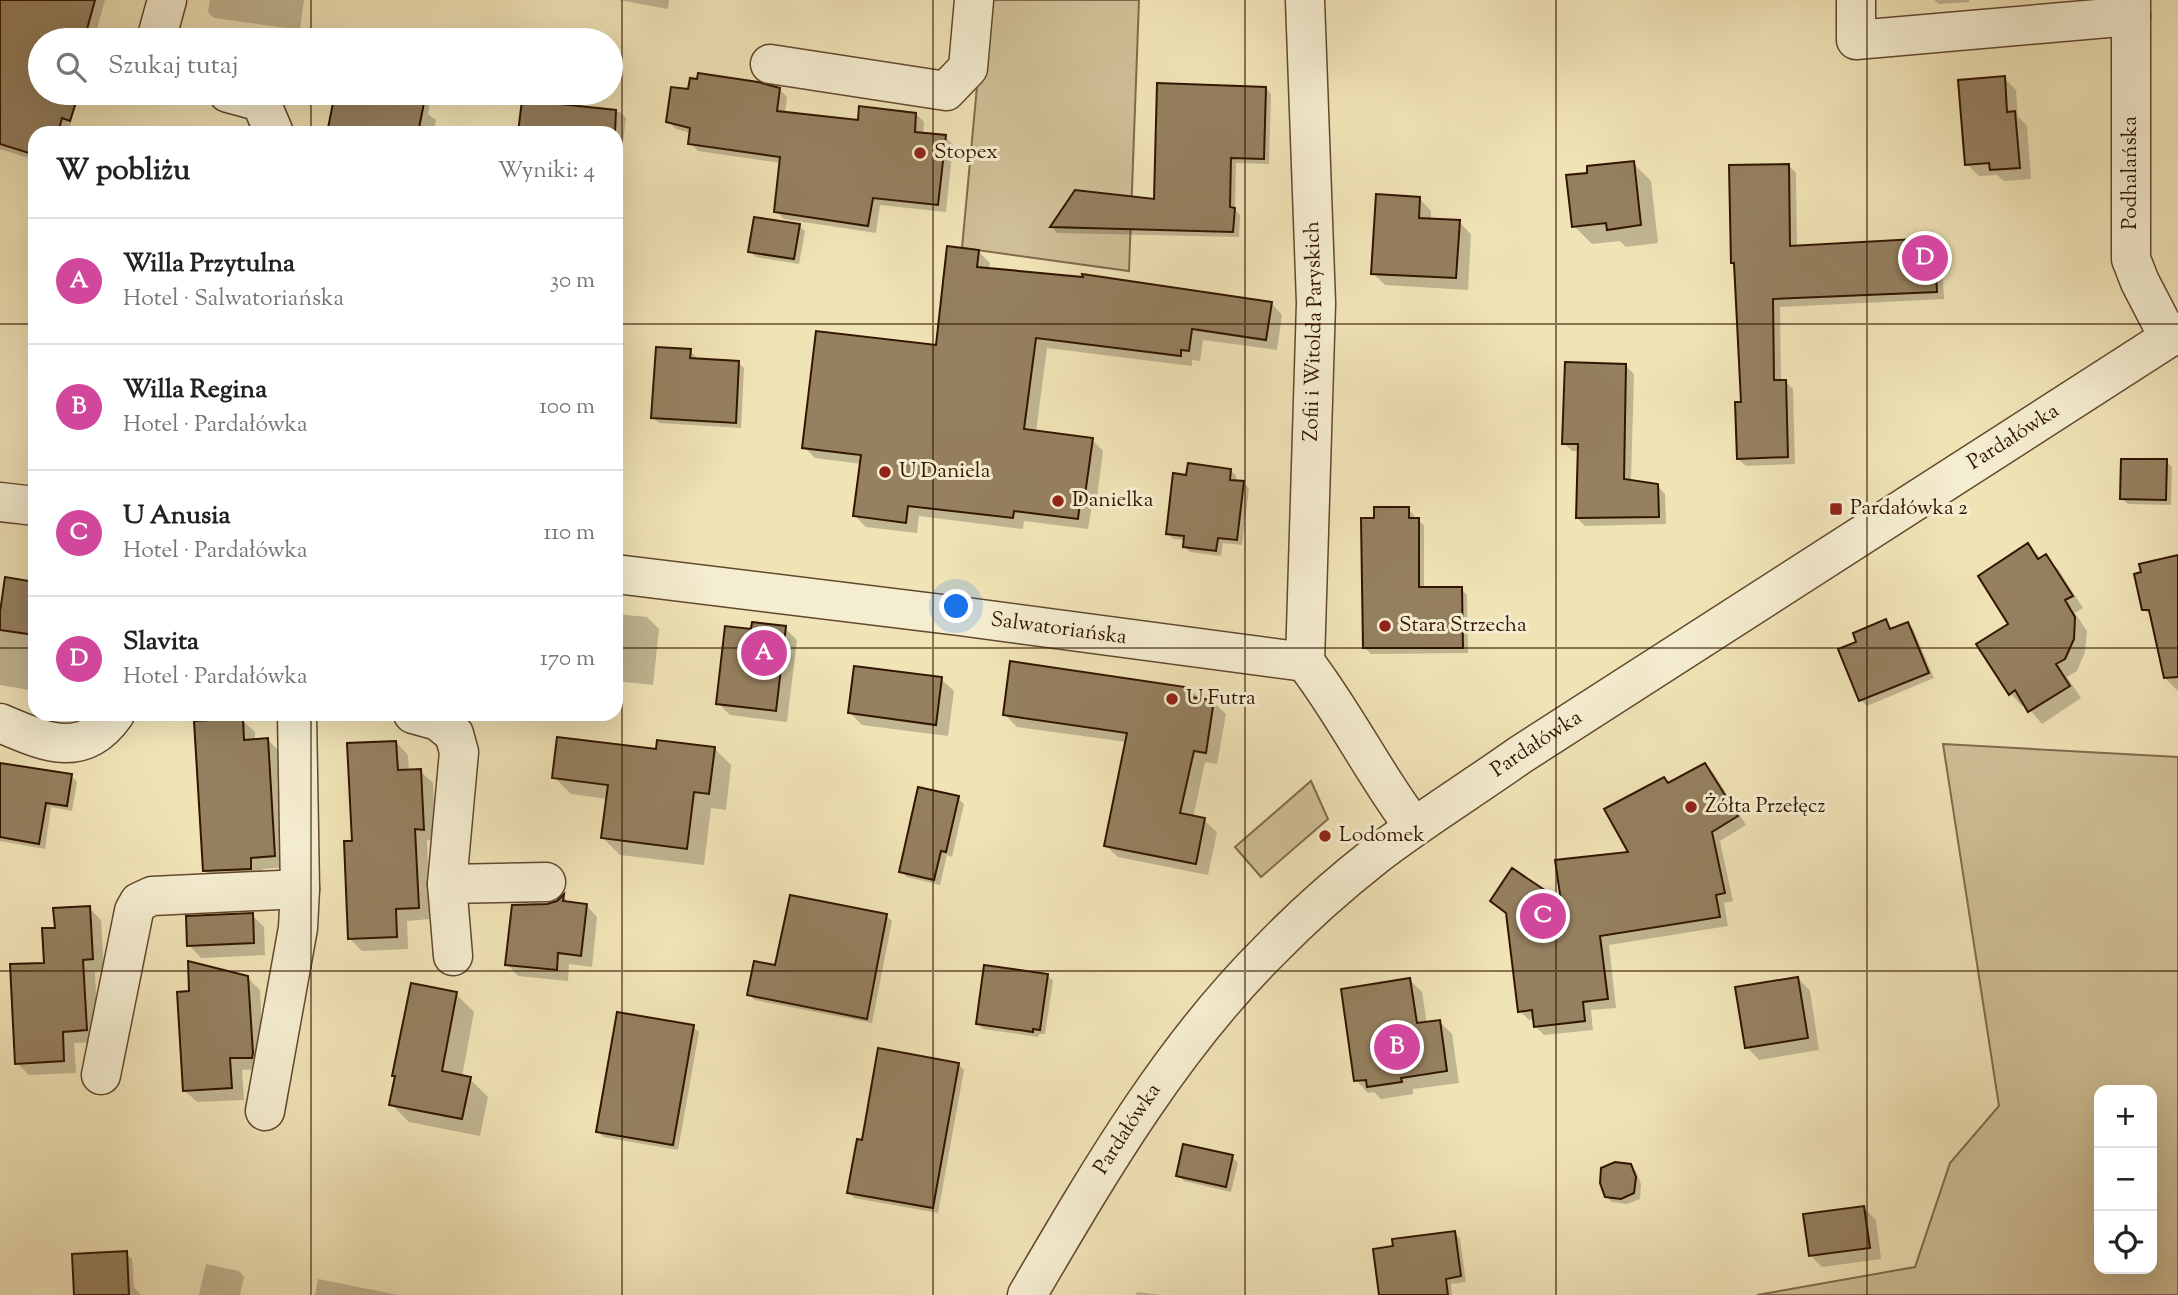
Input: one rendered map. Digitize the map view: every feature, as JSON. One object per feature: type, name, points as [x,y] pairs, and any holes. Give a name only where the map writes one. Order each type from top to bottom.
[{"type":"street","points":[[159,28],[167,0]]},
{"type":"street","points":[[770,64],[946,91],[968,68],[974,0]]},
{"type":"street","name":"Zofii i Witolda Paryskich","points":[[1305,0],[1315,303],[1305,662]]},
{"type":"street","points":[[1856,0],[1856,40],[2131,8]]},
{"type":"street","name":"Podhalańska","points":[[2131,8],[2131,259],[2140,282],[2174,335]]},
{"type":"street","points":[[262,105],[271,126]]},
{"type":"street","name":"Pardałówka","points":[[1027,1295],[1066,1228],[1144,1106],[1218,1007],[1269,950],[1377,854],[1520,755],[2174,335]]},
{"type":"street","points":[[0,502],[28,505]]},
{"type":"street","name":"Salwatoriańska","points":[[623,575],[1305,662]]},
{"type":"street","points":[[1305,662],[1327,691],[1396,804],[1414,827]]},
{"type":"street","points":[[0,723],[55,744],[75,743],[92,738],[109,721]]},
{"type":"street","points":[[265,1111],[298,928],[300,888],[297,721]]},
{"type":"street","points":[[438,721],[454,734],[458,752],[447,884],[453,956]]},
{"type":"street","points":[[447,884],[546,882]]},
{"type":"street","points":[[101,1075],[118,983],[134,911],[139,902],[152,896],[300,888]]},
{"type":"shaded area","points":[[985,0],[1139,0],[1129,271],[962,248]]},
{"type":"shaded area","points":[[1943,744],[2178,757],[2178,1295],[1757,1295],[1915,1267],[1950,1163],[1999,1106]]},
{"type":"shaded area","points":[[1311,781],[1328,819],[1261,877],[1235,847]]},
{"type":"building","points":[[0,0],[95,0],[87,28],[28,28],[28,105],[75,105],[70,121],[62,118],[60,126],[28,126],[28,153],[0,144]]},
{"type":"building","points":[[698,73],[780,88],[777,111],[858,120],[859,106],[916,113],[915,132],[946,135],[938,205],[873,198],[868,226],[774,212],[780,157],[688,144],[690,128],[666,122],[671,87],[688,89],[690,78],[697,79]]},
{"type":"building","points":[[2005,76],[2007,112],[2015,111],[2020,168],[1990,170],[1989,163],[1965,165],[1958,80]]},
{"type":"building","points":[[1157,83],[1266,87],[1264,159],[1231,158],[1230,207],[1235,208],[1233,232],[1050,227],[1075,190],[1154,199]]},
{"type":"building","points":[[333,105],[424,105],[419,126],[328,126]]},
{"type":"building","points":[[521,105],[569,105],[616,110],[615,126],[519,126]]},
{"type":"building","points":[[1634,161],[1641,225],[1607,230],[1606,223],[1572,227],[1566,175],[1587,173],[1587,166]]},
{"type":"building","points":[[1789,164],[1790,246],[1934,238],[1937,292],[1773,299],[1774,380],[1786,380],[1788,457],[1737,459],[1735,402],[1741,402],[1734,263],[1731,263],[1729,165]]},
{"type":"building","points":[[1376,194],[1420,197],[1419,218],[1460,220],[1456,278],[1371,274]]},
{"type":"building","points":[[754,217],[800,224],[794,259],[748,252]]},
{"type":"building","points":[[947,246],[979,250],[977,267],[1083,277],[1082,274],[1272,302],[1266,340],[1192,329],[1189,351],[1181,350],[1181,356],[1036,338],[1024,429],[1093,438],[1085,495],[1081,494],[1078,519],[1014,511],[1013,518],[908,506],[906,523],[853,516],[861,455],[802,448],[816,331],[936,345]]},
{"type":"building","points":[[656,347],[691,349],[690,358],[739,361],[736,423],[651,418]]},
{"type":"building","points":[[1565,362],[1626,364],[1624,479],[1658,484],[1659,517],[1576,518],[1578,444],[1562,444]]},
{"type":"building","points":[[2121,459],[2167,459],[2166,500],[2120,499]]},
{"type":"building","points":[[1188,463],[1231,469],[1230,480],[1244,481],[1237,540],[1218,538],[1216,551],[1183,547],[1184,536],[1166,534],[1173,473],[1186,475]]},
{"type":"building","points":[[1374,507],[1409,507],[1409,518],[1419,518],[1419,587],[1462,587],[1463,648],[1363,648],[1361,518],[1374,518]]},
{"type":"building","points":[[2028,543],[2038,559],[2046,554],[2073,596],[2065,600],[2075,617],[2074,639],[2065,659],[2056,664],[2070,686],[2028,712],[2015,690],[2009,695],[1976,644],[2008,624],[1978,576]]},
{"type":"building","points":[[2178,555],[2178,677],[2164,678],[2149,610],[2142,610],[2134,574],[2141,572],[2139,564]]},
{"type":"building","points":[[5,577],[28,581],[28,634],[0,630]]},
{"type":"building","points":[[1886,619],[1890,629],[1908,622],[1929,673],[1859,701],[1838,649],[1856,642],[1853,633]]},
{"type":"building","points":[[752,622],[786,626],[776,711],[716,704],[725,626],[751,629]]},
{"type":"building","points":[[1010,661],[1192,688],[1190,697],[1214,700],[1206,753],[1194,751],[1180,813],[1205,818],[1196,864],[1104,846],[1127,733],[1003,715]]},
{"type":"building","points":[[854,666],[942,677],[936,725],[848,713]]},
{"type":"building","points":[[194,721],[243,721],[244,740],[268,738],[275,856],[251,858],[251,869],[203,871]]},
{"type":"building","points":[[557,737],[656,749],[657,740],[715,747],[709,794],[694,792],[687,849],[601,838],[608,785],[552,778]]},
{"type":"building","points":[[396,741],[398,770],[421,769],[424,830],[415,829],[419,908],[396,909],[397,937],[348,939],[344,841],[352,841],[347,743]]},
{"type":"building","points":[[0,763],[72,774],[67,806],[46,803],[39,844],[0,837]]},
{"type":"building","points":[[1705,763],[1738,816],[1712,832],[1725,893],[1716,895],[1720,917],[1600,936],[1608,999],[1583,1002],[1585,1021],[1534,1027],[1532,1010],[1518,1012],[1506,913],[1490,901],[1512,868],[1561,901],[1555,860],[1628,852],[1604,809],[1664,777],[1668,783]]},
{"type":"building","points":[[918,787],[959,796],[946,852],[941,851],[934,880],[899,872]]},
{"type":"building","points":[[564,894],[563,901],[587,904],[581,956],[558,953],[557,970],[505,965],[512,905],[547,904],[557,901]]},
{"type":"building","points":[[790,895],[887,914],[867,1019],[747,995],[754,961],[775,965]]},
{"type":"building","points":[[90,906],[93,959],[83,960],[87,1030],[63,1032],[64,1061],[15,1064],[10,964],[44,963],[42,928],[55,928],[53,908]]},
{"type":"building","points":[[253,913],[254,943],[187,946],[186,916]]},
{"type":"building","points":[[188,961],[248,976],[253,1053],[252,1058],[230,1058],[232,1088],[183,1091],[177,992],[189,991]]},
{"type":"building","points":[[984,965],[1048,974],[1040,1030],[1033,1029],[1033,1032],[976,1024]]},
{"type":"building","points":[[1798,977],[1808,1038],[1745,1048],[1735,987]]},
{"type":"building","points":[[1410,978],[1417,1023],[1440,1020],[1447,1071],[1401,1078],[1402,1082],[1367,1087],[1366,1080],[1354,1081],[1341,989]]},
{"type":"building","points":[[411,983],[457,992],[442,1071],[471,1077],[462,1119],[389,1105],[395,1076],[392,1076]]},
{"type":"building","points":[[617,1012],[694,1025],[673,1145],[596,1132]]},
{"type":"building","points":[[878,1048],[959,1063],[933,1208],[847,1193],[857,1139],[862,1140]]},
{"type":"building","points":[[1183,1144],[1233,1155],[1226,1187],[1176,1176]]},
{"type":"building","points":[[1615,1162],[1631,1164],[1636,1177],[1634,1193],[1621,1199],[1605,1197],[1600,1183],[1601,1168]]},
{"type":"building","points":[[1864,1206],[1870,1248],[1809,1256],[1803,1214]]},
{"type":"building","points":[[1455,1231],[1461,1276],[1446,1279],[1448,1295],[1379,1295],[1373,1249],[1393,1246],[1392,1239]]},
{"type":"building","points":[[127,1251],[129,1295],[74,1295],[72,1254]]},
{"type":"place","name":"Stopex","points":[[920,153]]},
{"type":"place","name":"Slavita","points":[[1925,258]]},
{"type":"place","name":"U Daniela","points":[[885,472]]},
{"type":"place","name":"Danielka","points":[[1058,501]]},
{"type":"place","name":"Pardałówka 2","points":[[1836,509]]},
{"type":"place","name":"Stara Strzecha","points":[[1385,626]]},
{"type":"place","name":"Willa Przytulna","points":[[764,653]]},
{"type":"place","name":"U Futra","points":[[1172,699]]},
{"type":"place","name":"Żółta Przełęcz","points":[[1691,807]]},
{"type":"place","name":"Lodomek","points":[[1325,836]]},
{"type":"place","name":"U Anusia","points":[[1543,916]]},
{"type":"place","name":"Willa Regina","points":[[1397,1047]]}]
